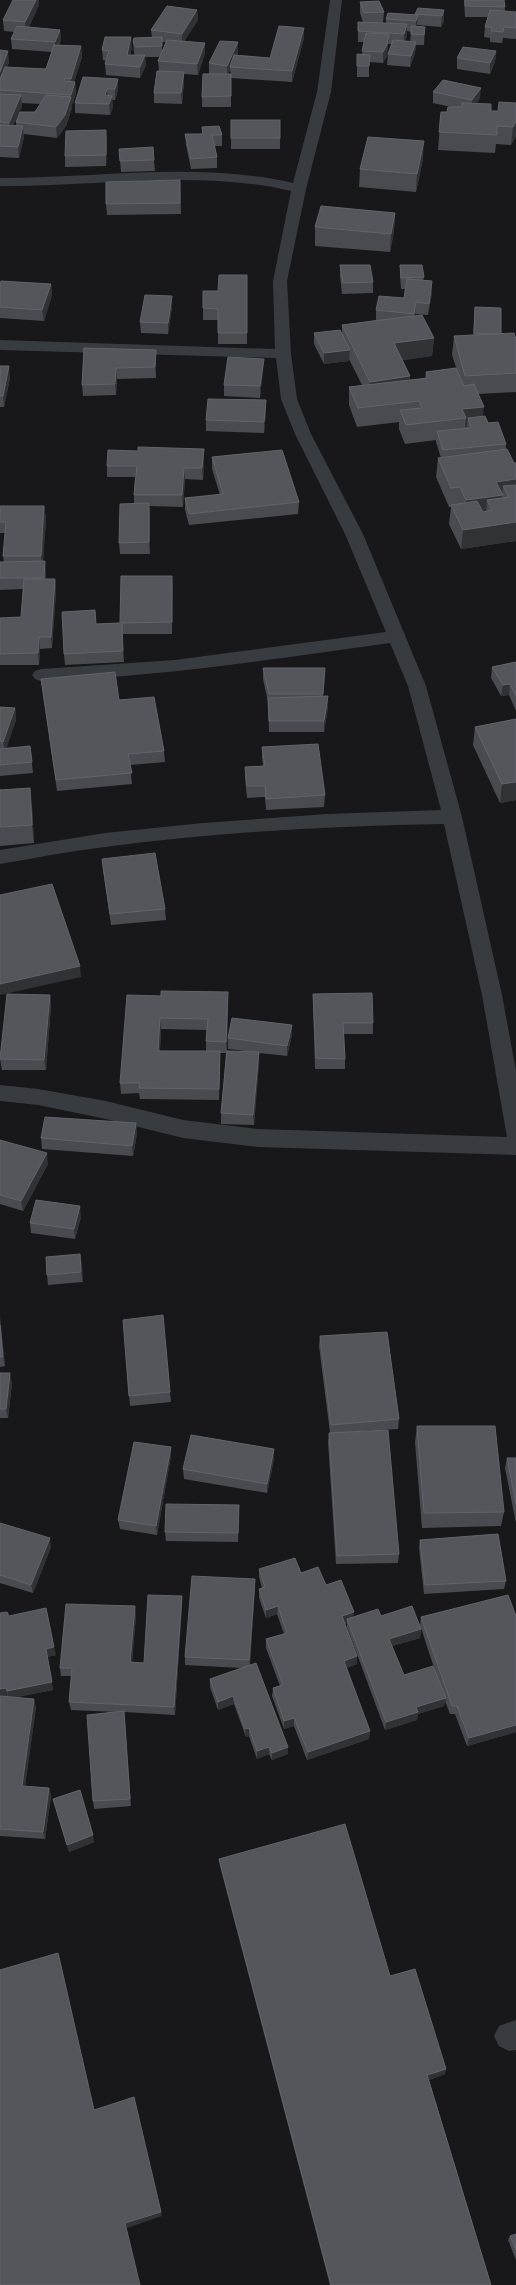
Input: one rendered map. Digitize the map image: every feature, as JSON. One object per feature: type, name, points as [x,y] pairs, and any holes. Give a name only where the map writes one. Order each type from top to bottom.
[{"type":"street","points":[[336,0],[324,92],[299,189],[280,281],[284,354],[289,399],[294,413],[354,534],[418,686],[452,817],[492,995],[516,1133]]},
{"type":"street","points":[[0,182],[71,182],[182,176],[239,178],[299,189]]},
{"type":"street","points":[[0,345],[284,354]]},
{"type":"street","points":[[41,675],[119,671],[226,660],[398,636]]},
{"type":"street","points":[[0,857],[118,838],[229,826],[350,818],[452,817]]},
{"type":"street","points":[[0,1093],[38,1097],[106,1110],[183,1129],[223,1135],[258,1138],[516,1146]]},
{"type":"building","points":[[13,0],[36,0],[25,22],[3,20]]},
{"type":"building","points":[[465,0],[504,0],[505,7],[465,6]]},
{"type":"building","points":[[379,1],[384,12],[364,13],[360,2]]},
{"type":"building","points":[[167,6],[197,10],[182,34],[151,30]]},
{"type":"building","points":[[418,8],[444,10],[442,16],[415,14]]},
{"type":"building","points":[[490,10],[516,12],[516,28],[504,27],[503,32],[491,31],[492,27],[485,27]]},
{"type":"building","points":[[388,13],[418,15],[416,21],[386,19]]},
{"type":"building","points":[[358,22],[407,24],[404,34],[358,31]]},
{"type":"building","points":[[17,26],[60,30],[55,42],[11,39]]},
{"type":"building","points":[[279,26],[304,28],[292,71],[230,67],[234,55],[270,58]]},
{"type":"building","points":[[411,26],[425,27],[424,35],[411,34]]},
{"type":"building","points":[[366,33],[389,34],[387,45],[383,52],[362,51]]},
{"type":"building","points":[[105,37],[131,37],[127,55],[145,55],[140,67],[105,64],[109,51],[102,50]]},
{"type":"building","points":[[162,37],[162,46],[136,47],[133,42],[134,38]]},
{"type":"building","points":[[167,40],[205,43],[197,64],[158,61]]},
{"type":"building","points":[[393,40],[416,42],[411,56],[388,54]]},
{"type":"building","points":[[220,41],[238,42],[227,66],[209,63]]},
{"type":"building","points":[[54,45],[81,46],[71,79],[65,78],[64,81],[75,82],[71,95],[0,90],[0,79],[5,67],[46,69]]},
{"type":"building","points":[[463,47],[496,51],[490,63],[457,58]]},
{"type":"building","points":[[0,50],[8,51],[0,72]]},
{"type":"building","points":[[357,54],[370,55],[369,66],[357,66]]},
{"type":"building","points":[[157,71],[184,72],[181,93],[154,93]]},
{"type":"building","points":[[203,74],[231,74],[231,96],[202,97]]},
{"type":"building","points":[[83,77],[118,79],[115,89],[107,89],[105,95],[112,96],[109,104],[75,103]]},
{"type":"building","points":[[443,80],[481,88],[472,100],[433,92]]},
{"type":"building","points":[[0,94],[21,95],[9,123],[0,122]]},
{"type":"building","points":[[46,95],[71,97],[65,115],[56,127],[16,122],[20,112],[35,112]]},
{"type":"building","points":[[499,102],[516,103],[516,121],[513,127],[497,126],[497,135],[439,132],[441,112],[447,112],[448,107],[462,107],[462,103],[491,104],[491,111],[498,111]]},
{"type":"building","points":[[231,120],[280,120],[280,138],[231,138]]},
{"type":"building","points":[[0,125],[23,126],[18,147],[0,146]]},
{"type":"building","points":[[219,126],[222,135],[212,135],[217,157],[191,159],[185,134],[203,134],[202,127]]},
{"type":"building","points":[[106,130],[106,155],[65,156],[66,131]]},
{"type":"building","points":[[368,137],[424,141],[417,174],[360,169]]},
{"type":"building","points":[[153,147],[154,160],[120,161],[119,149]]},
{"type":"building","points":[[180,180],[180,203],[106,204],[106,182]]},
{"type":"building","points":[[321,206],[395,213],[391,234],[315,227]]},
{"type":"building","points":[[340,265],[370,265],[373,282],[343,283]]},
{"type":"building","points":[[400,265],[422,265],[424,277],[401,278]]},
{"type":"building","points":[[219,275],[247,275],[247,333],[218,333],[218,309],[203,308],[203,291],[218,291]]},
{"type":"building","points":[[407,279],[432,281],[429,304],[416,302],[414,314],[376,310],[379,296],[404,298]]},
{"type":"building","points":[[1,281],[51,284],[42,310],[0,307]]},
{"type":"building","points":[[145,295],[172,296],[168,323],[140,322]]},
{"type":"building","points":[[475,307],[501,308],[501,334],[474,333]]},
{"type":"building","points":[[422,315],[434,338],[394,343],[410,376],[370,382],[342,325]]},
{"type":"building","points":[[340,330],[350,350],[324,353],[314,333]]},
{"type":"building","points":[[514,333],[516,339],[516,373],[465,376],[454,336]]},
{"type":"building","points":[[84,348],[156,350],[155,367],[116,368],[115,384],[82,385]]},
{"type":"building","points":[[228,357],[264,359],[260,386],[224,385]]},
{"type":"building","points":[[0,366],[9,366],[3,396],[0,396]]},
{"type":"building","points":[[456,368],[464,386],[474,384],[484,407],[462,409],[466,418],[406,425],[400,410],[422,408],[419,401],[358,408],[349,387],[428,378],[426,372]]},
{"type":"building","points":[[208,399],[266,400],[264,422],[206,420]]},
{"type":"building","points":[[485,416],[488,423],[498,422],[506,444],[443,450],[437,431],[471,428],[468,418]]},
{"type":"building","points":[[138,447],[204,449],[202,468],[184,468],[182,495],[134,495],[137,466],[107,466],[108,450],[138,451]]},
{"type":"building","points":[[507,449],[514,463],[516,463],[516,479],[496,482],[503,495],[466,500],[460,487],[451,488],[438,458]]},
{"type":"building","points":[[282,450],[299,502],[189,514],[185,498],[223,494],[212,457]]},
{"type":"building","points":[[516,485],[516,522],[463,530],[451,505],[477,501],[483,512],[492,510],[487,500],[509,497],[503,486]]},
{"type":"building","points":[[149,503],[149,542],[119,543],[120,504]]},
{"type":"building","points":[[0,506],[44,506],[41,556],[3,556],[6,522],[0,522]]},
{"type":"building","points":[[45,561],[44,578],[0,578],[0,562]]},
{"type":"building","points":[[121,576],[172,576],[172,622],[122,623],[123,651],[64,654],[62,612],[95,610],[96,624],[120,623]]},
{"type":"building","points":[[24,579],[55,579],[51,637],[39,637],[38,653],[0,654],[0,618],[21,617]]},
{"type":"building","points":[[516,662],[516,696],[510,684],[503,685],[492,667]]},
{"type":"building","points":[[263,668],[325,668],[323,694],[269,694]]},
{"type":"building","points":[[115,672],[119,700],[154,697],[164,751],[128,754],[132,773],[56,780],[41,679]]},
{"type":"building","points":[[328,696],[324,721],[269,721],[268,698]]},
{"type":"building","points":[[0,707],[15,708],[3,742],[0,741]]},
{"type":"building","points":[[516,719],[516,782],[502,784],[475,727]]},
{"type":"building","points":[[318,744],[325,795],[266,799],[265,786],[247,786],[245,767],[265,766],[262,747]]},
{"type":"building","points":[[30,746],[32,762],[0,765],[0,749]]},
{"type":"building","points":[[30,788],[32,825],[0,827],[0,790]]},
{"type":"building","points":[[155,853],[165,909],[110,914],[102,859]]},
{"type":"building","points":[[52,884],[80,966],[0,984],[0,895]]},
{"type":"building","points":[[161,991],[228,992],[226,1042],[206,1041],[208,1019],[160,1018],[158,1051],[220,1051],[219,1089],[139,1088],[140,1083],[120,1083],[127,995],[161,996]]},
{"type":"building","points":[[372,993],[373,1023],[343,1023],[345,1059],[316,1058],[313,994]]},
{"type":"building","points":[[7,994],[50,995],[44,1060],[0,1059]]},
{"type":"building","points":[[232,1018],[292,1025],[287,1046],[228,1038]]},
{"type":"building","points":[[227,1051],[259,1052],[253,1115],[221,1113]]},
{"type":"building","points":[[45,1117],[136,1123],[132,1146],[41,1138]]},
{"type":"building","points":[[0,1140],[47,1153],[21,1201],[0,1195]]},
{"type":"building","points":[[36,1200],[80,1206],[74,1229],[30,1223]]},
{"type":"building","points":[[80,1254],[81,1272],[47,1275],[46,1257]]},
{"type":"building","points":[[163,1315],[170,1392],[129,1396],[123,1320]]},
{"type":"building","points":[[0,1325],[3,1357],[0,1357]]},
{"type":"building","points":[[387,1332],[399,1419],[331,1425],[320,1336]]},
{"type":"building","points":[[0,1373],[10,1373],[6,1409],[0,1409]]},
{"type":"building","points":[[417,1426],[495,1426],[504,1512],[424,1513]]},
{"type":"building","points":[[388,1430],[399,1554],[337,1556],[329,1433]]},
{"type":"building","points":[[191,1435],[274,1449],[267,1484],[183,1469]]},
{"type":"building","points":[[134,1442],[171,1447],[156,1526],[118,1520]]},
{"type":"building","points":[[507,1458],[516,1458],[516,1504]]},
{"type":"building","points":[[166,1504],[239,1505],[238,1533],[165,1532]]},
{"type":"building","points":[[0,1523],[50,1538],[31,1585],[0,1575]]},
{"type":"building","points":[[498,1534],[506,1581],[425,1585],[420,1540]]},
{"type":"building","points":[[295,1558],[301,1573],[318,1567],[326,1585],[341,1580],[354,1612],[342,1616],[357,1656],[344,1661],[370,1731],[308,1752],[294,1718],[284,1721],[273,1688],[283,1685],[266,1639],[287,1633],[278,1606],[266,1610],[259,1589],[265,1587],[259,1569]]},
{"type":"building","points":[[192,1576],[255,1579],[249,1660],[185,1657]]},
{"type":"building","points":[[148,1595],[182,1596],[174,1707],[69,1702],[72,1668],[60,1668],[66,1604],[135,1606],[130,1662],[144,1663]]},
{"type":"building","points":[[508,1595],[516,1616],[516,1725],[469,1738],[457,1706],[452,1706],[421,1617]]},
{"type":"building","points":[[412,1606],[421,1629],[389,1639],[404,1675],[433,1666],[446,1698],[416,1707],[418,1712],[386,1722],[347,1619],[378,1609],[381,1616]]},
{"type":"building","points":[[46,1608],[54,1647],[46,1649],[52,1682],[7,1691],[6,1688],[0,1689],[0,1613],[7,1612],[9,1616]]},
{"type":"building","points":[[256,1663],[288,1747],[272,1753],[269,1747],[257,1751],[249,1728],[245,1729],[233,1696],[218,1702],[210,1679]]},
{"type":"building","points":[[0,1696],[34,1699],[22,1786],[49,1788],[43,1832],[0,1829]]},
{"type":"building","points":[[124,1711],[130,1799],[93,1801],[87,1715]]},
{"type":"building","points":[[80,1790],[93,1835],[67,1845],[53,1799]]},
{"type":"building","points":[[345,1824],[390,1976],[415,1969],[446,2069],[427,2075],[491,2285],[331,2285],[219,1859]]},
{"type":"building","points":[[58,1953],[94,2110],[134,2097],[161,2212],[125,2223],[140,2285],[0,2285],[0,1970]]},
{"type":"building","points":[[516,2234],[516,2250],[510,2236]]}]
